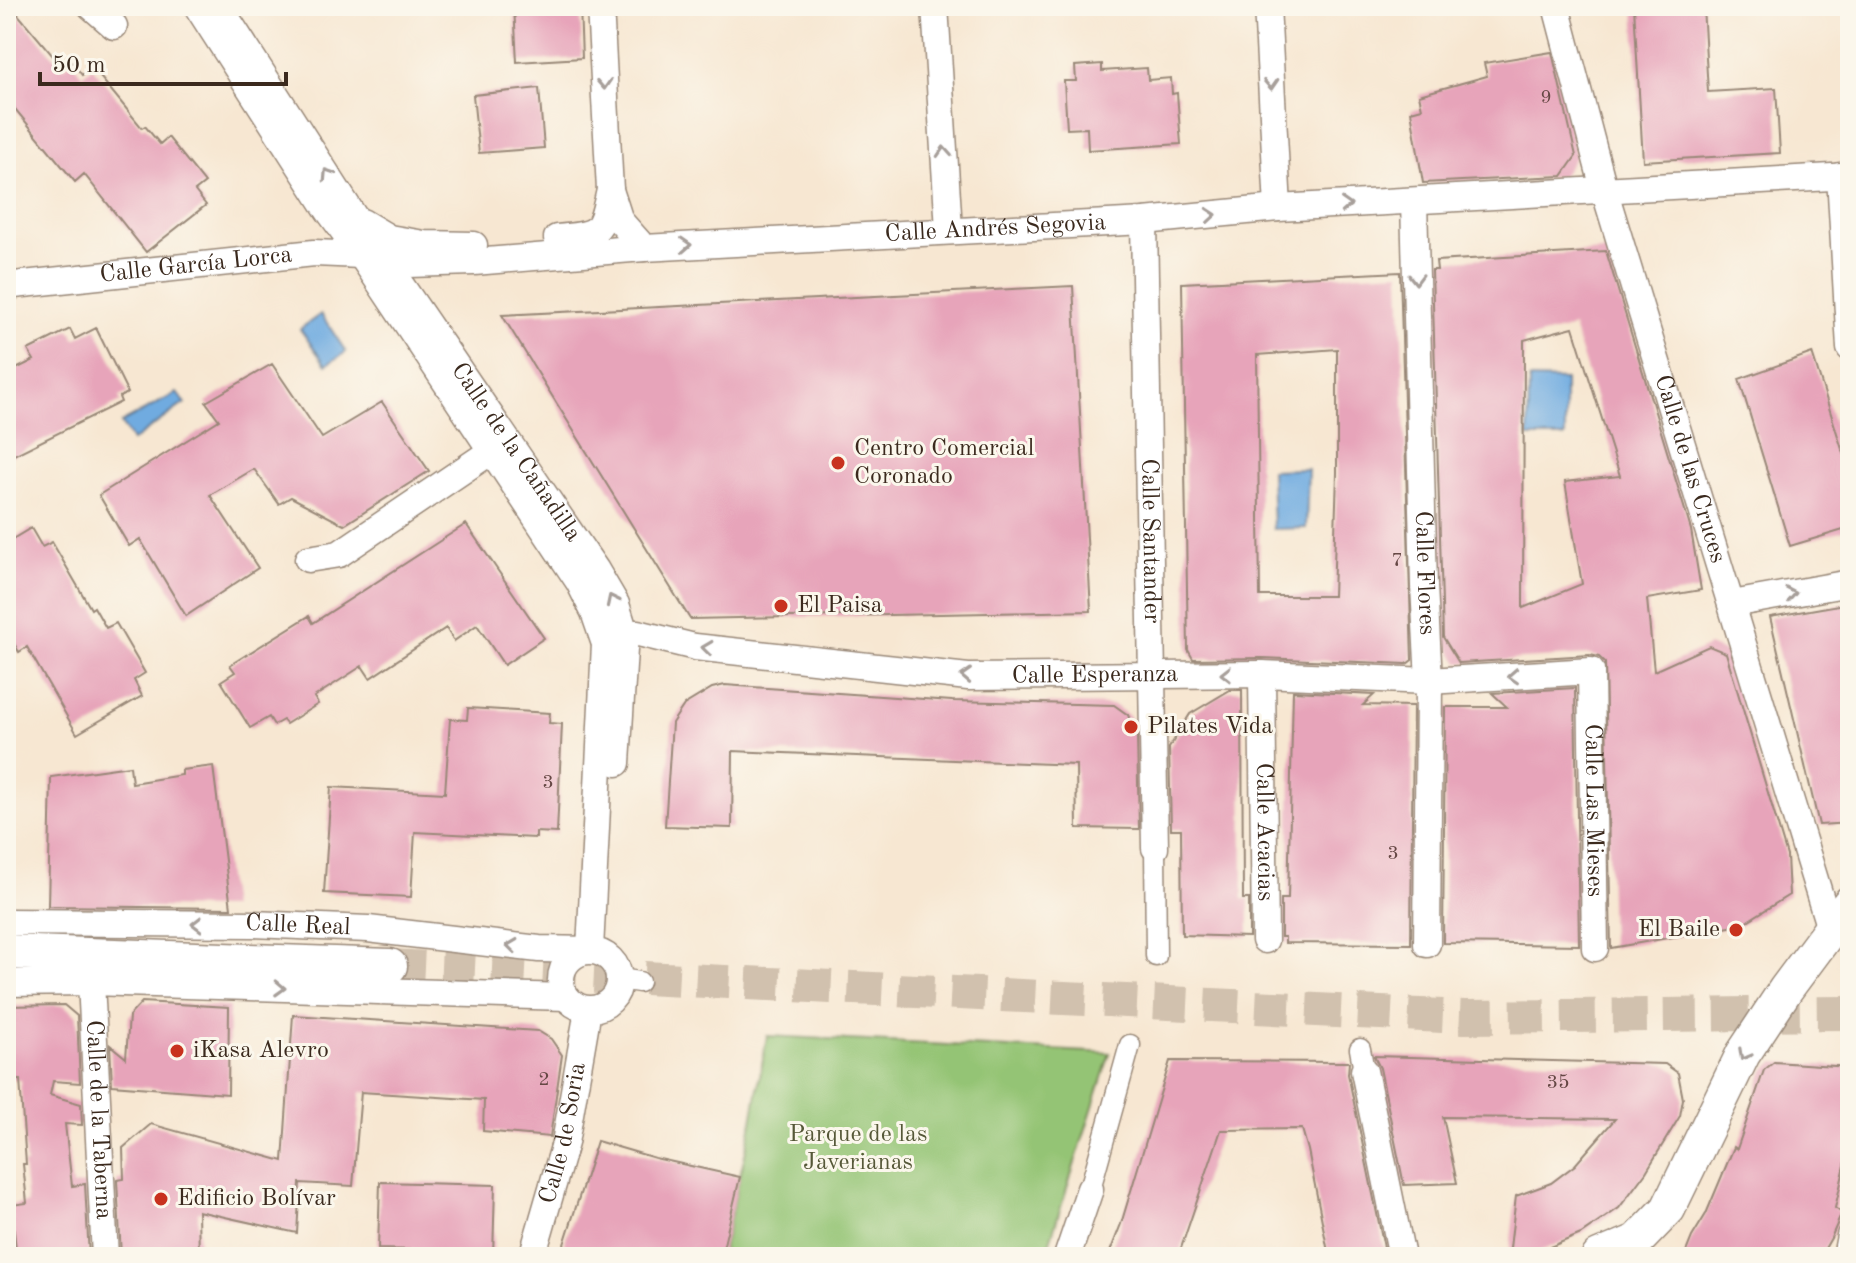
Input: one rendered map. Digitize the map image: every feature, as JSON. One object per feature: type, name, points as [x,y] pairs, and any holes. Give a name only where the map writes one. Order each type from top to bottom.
[{"type":"street","points":[[91,6],[114,26]]},
{"type":"street","name":"Calle de la Cañadilla","points":[[197,6],[328,210],[373,258],[596,570],[616,604],[598,952]]},
{"type":"street","name":"Calle de la Cañadilla","points":[[219,6],[355,218],[373,258],[490,452],[579,582],[594,612],[615,638]]},
{"type":"street","points":[[600,6],[610,190],[620,221],[644,248]]},
{"type":"street","points":[[935,6],[949,230]]},
{"type":"street","points":[[1267,6],[1278,208]]},
{"type":"street","name":"Calle de las Cruces","points":[[1556,6],[1604,189],[1732,604],[1840,916]]},
{"type":"street","points":[[1845,176],[1850,348]]},
{"type":"street","name":"Calle Andrés Segovia","points":[[373,258],[409,264],[474,262],[644,248],[1144,221],[1278,208],[1845,176]]},
{"type":"street","points":[[355,218],[389,238],[424,244],[468,246],[590,235],[602,224],[610,190]]},
{"type":"street","name":"Calle Flores","points":[[1414,201],[1429,681],[1427,944]]},
{"type":"street","name":"Calle Santander","points":[[1144,221],[1156,956]]},
{"type":"street","name":"Calle García Lorca","points":[[6,289],[14,285],[314,253],[373,258]]},
{"type":"street","points":[[308,559],[339,554],[490,452]]},
{"type":"street","points":[[1732,604],[1850,583]]},
{"type":"street","name":"Calle Esperanza","points":[[615,638],[638,633],[695,647],[968,677],[1150,673],[1429,681],[1591,671]]},
{"type":"street","name":"Calle Las Mieses","points":[[1591,671],[1595,948]]},
{"type":"street","name":"Calle Acacias","points":[[1262,674],[1265,940]]},
{"type":"street","points":[[1599,1257],[1644,1249],[1668,1209],[1743,1054],[1840,916]]},
{"type":"street","name":"Calle Real","points":[[6,922],[267,924],[368,929],[539,949],[598,952]]},
{"type":"street","name":"Calle Real","points":[[6,952],[390,966]]},
{"type":"street","points":[[6,983],[91,982],[577,1004],[608,1003],[629,980],[616,965],[598,952],[573,956],[562,971],[560,980],[577,1004]]},
{"type":"street","name":"Calle de la Taberna","points":[[91,982],[105,1257]]},
{"type":"street","name":"Calle de Soria","points":[[532,1257],[565,1143],[577,1004]]},
{"type":"street","points":[[1067,1257],[1090,1189],[1130,1045]]},
{"type":"street","points":[[1362,1060],[1402,1257]]},
{"type":"street","points":[[1846,1257],[1850,1236]]},
{"type":"green space","name":"Parque de las Javerianas","points":[[767,1036],[1110,1053],[1045,1257],[721,1257],[750,1133]]},
{"type":"water","points":[[321,314],[346,352],[326,365],[300,329]]},
{"type":"water","points":[[1529,379],[1565,380],[1565,437],[1528,437]]},
{"type":"water","points":[[177,393],[185,403],[132,441],[121,423]]},
{"type":"water","points":[[1308,469],[1306,528],[1273,529],[1271,470]]},
{"type":"building","points":[[6,6],[11,6],[63,68],[72,62],[82,75],[92,67],[142,128],[145,126],[160,144],[168,137],[205,183],[195,191],[206,205],[146,252],[84,174],[75,182],[6,98]]},
{"type":"building","points":[[514,6],[580,6],[582,58],[517,62]]},
{"type":"building","points":[[1634,6],[1703,6],[1708,92],[1776,88],[1780,153],[1643,161]]},
{"type":"building","points":[[1552,52],[1576,156],[1562,176],[1423,183],[1411,111],[1422,108],[1419,95],[1487,76],[1484,63]]},
{"type":"building","points":[[1102,64],[1102,71],[1147,68],[1148,80],[1171,78],[1172,94],[1177,93],[1181,144],[1088,150],[1087,128],[1067,129],[1064,81],[1076,81],[1075,66]]},
{"type":"building","points":[[539,88],[544,148],[479,153],[473,95]]},
{"type":"building","points":[[1606,251],[1691,530],[1701,590],[1647,599],[1654,671],[1709,646],[1726,653],[1787,856],[1789,895],[1741,925],[1611,948],[1605,663],[1599,657],[1590,655],[1459,663],[1443,637],[1432,270],[1437,270],[1436,261]],"holes":[[[1573,327],[1620,476],[1565,482],[1582,584],[1523,608],[1524,340]]]},
{"type":"building","points":[[1400,272],[1412,660],[1407,664],[1262,658],[1193,659],[1188,650],[1182,283]],"holes":[[[1337,349],[1333,596],[1260,596],[1257,355]]]},
{"type":"building","name":"Centro Comercial Coronado","points":[[1073,286],[1091,611],[690,619],[502,315]]},
{"type":"building","points":[[96,328],[128,393],[119,397],[121,402],[6,459],[6,374],[34,360],[28,350],[70,329],[75,339]]},
{"type":"building","points":[[1812,353],[1850,475],[1850,528],[1790,546],[1739,379]]},
{"type":"building","points":[[272,364],[322,438],[382,402],[429,471],[344,525],[291,497],[279,504],[254,469],[210,495],[258,568],[186,616],[140,539],[129,546],[99,495],[219,420],[206,402]]},
{"type":"building","points":[[466,524],[544,638],[504,665],[477,625],[454,641],[446,628],[370,678],[362,666],[314,697],[318,704],[286,724],[283,720],[274,725],[269,717],[250,728],[221,681],[235,672],[230,665],[309,616],[313,623]]},
{"type":"building","points":[[31,528],[42,547],[52,542],[91,609],[94,607],[106,628],[116,623],[145,673],[134,680],[142,696],[77,734],[27,647],[19,652],[6,630],[6,543]]},
{"type":"building","points":[[1850,603],[1850,823],[1819,825],[1770,617]]},
{"type":"building","points":[[725,685],[952,701],[1114,705],[1128,715],[1137,736],[1139,829],[1077,828],[1076,765],[733,751],[732,828],[665,826],[672,723],[684,705],[712,688]]},
{"type":"building","points":[[1575,688],[1579,945],[1443,943],[1445,707],[1507,707],[1492,693]]},
{"type":"building","points":[[1230,690],[1242,690],[1243,899],[1249,899],[1249,937],[1182,935],[1181,829],[1171,829],[1169,748],[1190,714]]},
{"type":"building","points":[[1293,691],[1374,695],[1363,705],[1413,706],[1411,944],[1285,943],[1285,937],[1281,937],[1281,899],[1288,899]]},
{"type":"building","points":[[468,708],[550,713],[549,723],[562,724],[557,833],[536,832],[536,838],[415,832],[411,897],[324,893],[331,787],[445,793],[450,719],[467,720]]},
{"type":"building","points":[[130,766],[132,783],[182,775],[182,770],[213,766],[231,908],[48,906],[51,777]]},
{"type":"building","name":"iKasa Alevro","points":[[142,1002],[229,1007],[228,1094],[112,1085],[110,1045],[126,1058],[129,1016]]},
{"type":"building","points":[[64,1005],[77,1016],[80,1083],[53,1081],[50,1095],[81,1104],[82,1125],[65,1124],[72,1186],[85,1184],[89,1257],[17,1257],[11,1205],[27,1203],[23,1164],[26,1164],[20,1080],[6,1080],[6,1006]]},
{"type":"building","points":[[293,1015],[538,1031],[551,1039],[562,1055],[550,1137],[483,1131],[484,1100],[361,1092],[353,1186],[300,1183],[297,1233],[198,1211],[199,1257],[121,1257],[117,1180],[124,1179],[123,1148],[151,1124],[283,1161]]},
{"type":"building","points":[[1374,1056],[1665,1064],[1678,1073],[1683,1099],[1680,1116],[1646,1172],[1619,1208],[1581,1234],[1526,1257],[1509,1257],[1516,1196],[1551,1183],[1575,1165],[1615,1119],[1443,1117],[1457,1183],[1404,1185],[1380,1068]]},
{"type":"building","points":[[1170,1061],[1349,1062],[1348,1074],[1386,1257],[1329,1257],[1302,1129],[1221,1130],[1178,1257],[1108,1257],[1121,1224]]},
{"type":"building","points":[[1774,1062],[1850,1067],[1850,1144],[1835,1208],[1842,1213],[1831,1238],[1820,1257],[1684,1257],[1734,1147],[1737,1149],[1764,1070]]},
{"type":"building","points":[[597,1141],[740,1177],[721,1257],[560,1257]]},
{"type":"building","points":[[380,1182],[495,1185],[493,1257],[417,1257],[417,1250],[378,1249]]},
{"type":"tunnel","points":[[390,966],[1464,1017],[1850,1013]]},
{"type":"place","name":"Centro Comercial Coronado","points":[[838,463]]},
{"type":"place","name":"El Paisa","points":[[781,606]]},
{"type":"place","name":"Pilates Vida","points":[[1131,727]]},
{"type":"place","name":"El Baile","points":[[1736,930]]},
{"type":"place","name":"iKasa Alevro","points":[[177,1051]]},
{"type":"place","name":"Edificio Bolívar","points":[[161,1199]]}]
